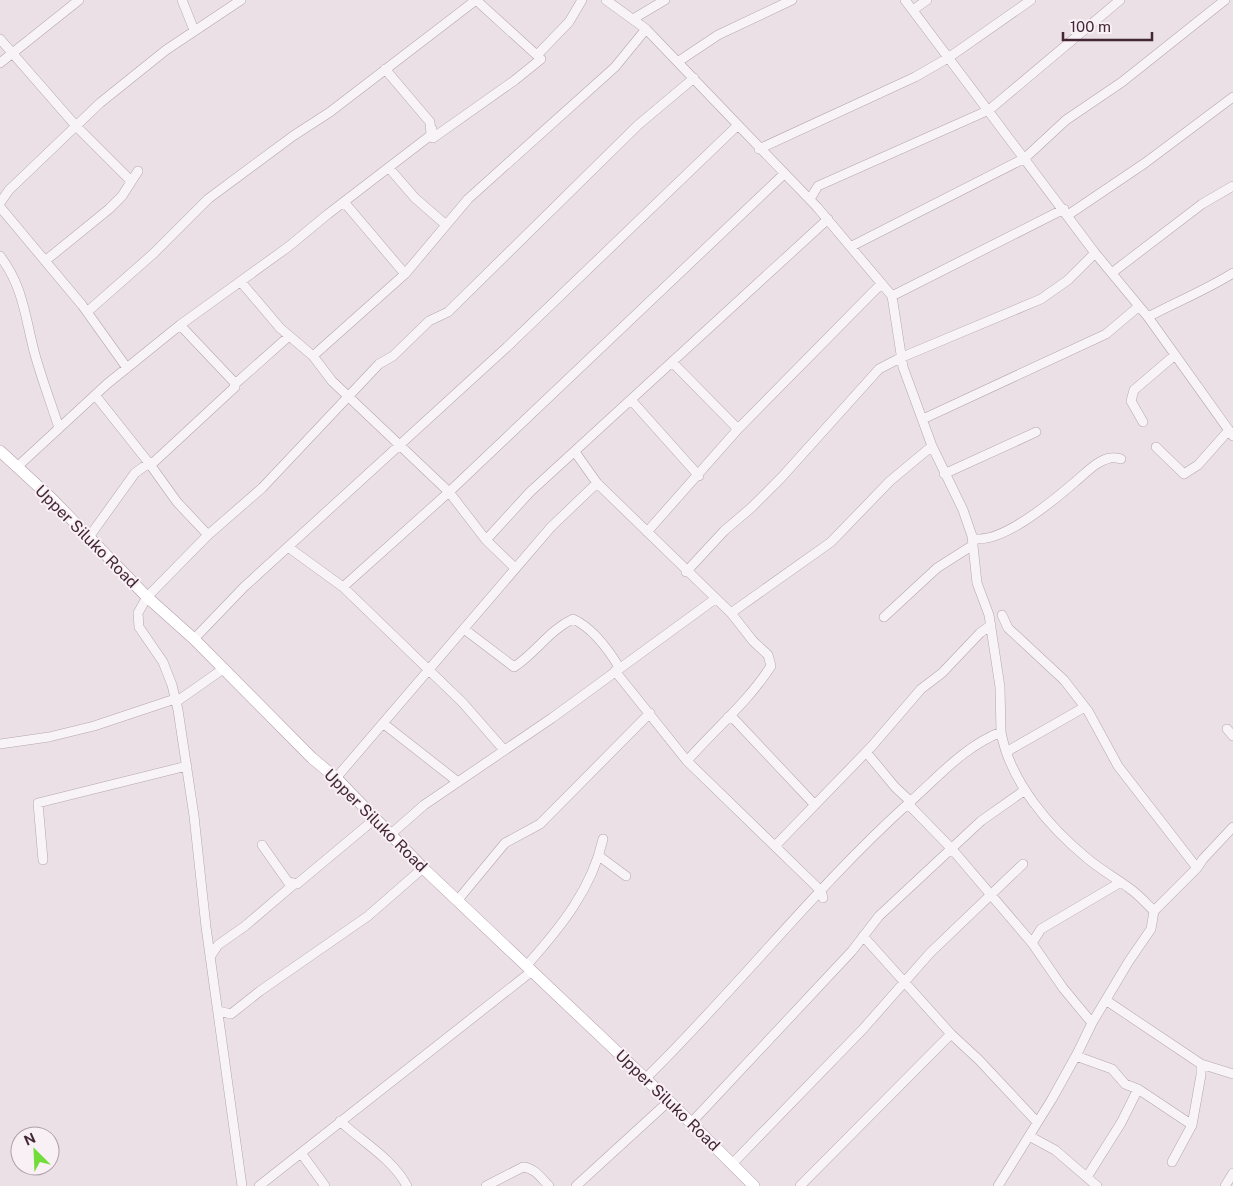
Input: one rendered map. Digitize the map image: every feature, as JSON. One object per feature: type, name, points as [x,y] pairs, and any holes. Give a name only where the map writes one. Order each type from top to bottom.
[{"type":"main road","name":"Upper Siluko Road","points":[[0,451],[312,758],[336,778],[422,868],[669,1101],[754,1186]]},
{"type":"street","points":[[0,63],[79,0]]},
{"type":"street","points":[[182,0],[194,30]]},
{"type":"street","points":[[0,203],[9,190],[76,126],[166,50],[240,0]]},
{"type":"street","points":[[87,312],[154,253],[208,199],[293,136],[330,112],[385,69],[444,27],[476,0],[541,59],[515,80],[433,138],[430,122],[385,69]]},
{"type":"street","points":[[537,55],[569,22],[582,0]]},
{"type":"street","points":[[606,0],[633,19],[679,61],[759,149],[810,199],[852,246],[892,296],[900,358],[932,446],[963,510],[972,542],[976,583],[985,603],[991,625],[1000,687],[1001,732],[1006,752],[1025,790],[1066,838],[1088,860],[1121,882],[1154,911]]},
{"type":"street","points":[[633,19],[665,0]]},
{"type":"street","points":[[679,61],[718,35],[792,0]]},
{"type":"street","points":[[905,0],[1095,253],[1113,272],[1138,307],[1148,317],[1231,433],[1198,465],[1184,474],[1156,447]]},
{"type":"street","points":[[913,10],[927,0]]},
{"type":"street","points":[[759,149],[915,77],[948,58],[1031,0]]},
{"type":"street","points":[[810,199],[818,186],[989,110],[1120,0]]},
{"type":"street","points":[[852,246],[1025,158],[1066,120],[1122,82],[1225,0]]},
{"type":"street","points":[[313,356],[405,274],[468,199],[615,67],[646,30]]},
{"type":"street","points":[[0,39],[76,126],[131,181]]},
{"type":"street","points":[[242,1186],[210,957],[187,766],[176,701],[163,662],[139,627],[138,613],[147,597],[208,535],[262,488],[379,364],[393,356],[429,321],[448,312],[638,125],[694,78]]},
{"type":"street","points":[[892,296],[1066,212],[1145,163],[1233,97]]},
{"type":"street","points":[[194,640],[244,587],[507,347],[738,125]]},
{"type":"street","points":[[17,468],[95,395],[127,368],[180,325],[241,282],[431,135],[432,129]]},
{"type":"street","points":[[388,168],[415,198],[446,225]]},
{"type":"street","points":[[45,261],[109,209],[122,196],[138,171]]},
{"type":"street","points":[[343,587],[448,492],[784,174]]},
{"type":"street","points":[[1113,272],[1202,204],[1233,186]]},
{"type":"street","points":[[344,202],[405,274]]},
{"type":"street","points":[[0,207],[87,312],[127,368]]},
{"type":"street","points":[[486,540],[530,492],[632,401],[828,219]]},
{"type":"street","points":[[686,572],[724,531],[764,496],[875,373],[900,358],[1040,298],[1068,280],[1095,253]]},
{"type":"street","points":[[0,256],[17,284],[25,304],[34,352],[60,428]]},
{"type":"street","points":[[1148,317],[1179,300],[1214,286],[1233,274]]},
{"type":"street","points":[[241,282],[288,336],[313,356],[332,381],[448,492],[486,540],[515,568]]},
{"type":"street","points":[[647,532],[699,476],[738,429],[882,284]]},
{"type":"street","points":[[923,419],[1106,334],[1138,307]]},
{"type":"street","points":[[180,325],[234,384]]},
{"type":"street","points":[[89,538],[135,473],[149,463],[154,462],[212,410],[235,387],[234,384],[288,336]]},
{"type":"street","points":[[1143,422],[1131,401],[1134,390],[1175,355]]},
{"type":"street","points":[[673,363],[738,429]]},
{"type":"street","points":[[95,395],[177,502],[208,535]]},
{"type":"street","points":[[632,401],[699,476]]},
{"type":"street","points":[[944,474],[1036,432]]},
{"type":"street","points":[[731,613],[831,542],[890,481],[932,446]]},
{"type":"street","points":[[575,452],[597,483],[686,572],[731,613],[753,641],[768,655],[771,666],[743,704],[687,760]]},
{"type":"street","points":[[884,617],[937,568],[972,542],[1000,534],[1039,510],[1098,463],[1111,457],[1121,459]]},
{"type":"street","points":[[336,778],[384,724],[428,669],[515,568],[563,514],[597,483]]},
{"type":"street","points":[[288,547],[343,587],[428,669],[504,750]]},
{"type":"street","points":[[391,834],[424,805],[715,599]]},
{"type":"street","points":[[1002,615],[1008,628],[1064,680],[1088,711],[1118,766],[1197,868]]},
{"type":"street","points":[[464,629],[514,667],[530,657],[559,625],[573,619],[583,624],[608,650],[617,669],[687,760],[776,845],[822,895]]},
{"type":"street","points":[[776,845],[866,752],[920,689],[942,673],[980,633],[991,625]]},
{"type":"street","points":[[0,744],[50,737],[94,726],[176,701],[223,669]]},
{"type":"street","points":[[1006,752],[1083,708]]},
{"type":"street","points":[[457,900],[505,843],[540,824],[650,713]]},
{"type":"street","points":[[728,717],[734,719],[761,746],[815,805]]},
{"type":"street","points":[[384,724],[458,782]]},
{"type":"street","points":[[646,1079],[909,803],[953,762],[986,738],[1001,732]]},
{"type":"street","points":[[866,752],[1032,943],[1063,988],[1092,1023]]},
{"type":"street","points":[[43,860],[38,803],[187,766]]},
{"type":"street","points":[[691,1123],[852,951],[879,916],[981,821],[1025,790]]},
{"type":"street","points":[[210,957],[218,945],[293,885],[297,884],[376,818]]},
{"type":"street","points":[[998,1186],[1076,1056],[1092,1023],[1129,961],[1151,929],[1154,911],[1197,868],[1233,827]]},
{"type":"street","points":[[259,1186],[530,968],[575,906],[601,858],[602,839]]},
{"type":"street","points":[[262,845],[288,882],[293,885]]},
{"type":"street","points":[[733,1163],[780,1116],[905,983],[930,953],[990,893],[1023,864]]},
{"type":"street","points":[[218,1011],[231,1014],[260,991],[368,916],[422,868]]},
{"type":"street","points":[[1032,943],[1041,929],[1121,882]]},
{"type":"street","points":[[863,936],[951,1034],[979,1060],[1037,1122]]},
{"type":"street","points":[[1106,1001],[1201,1064],[1233,1074]]},
{"type":"street","points":[[800,1186],[951,1034]]},
{"type":"street","points":[[1076,1056],[1112,1069],[1125,1084],[1138,1090],[1192,1125]]},
{"type":"street","points":[[1172,1162],[1192,1125],[1202,1075],[1201,1064]]},
{"type":"street","points":[[1087,1177],[1121,1123],[1138,1090]]},
{"type":"street","points":[[576,1186],[669,1101]]},
{"type":"street","points":[[340,1121],[356,1136],[374,1148],[407,1186]]},
{"type":"street","points":[[1029,1136],[1055,1150],[1097,1186]]},
{"type":"street","points":[[300,1153],[325,1186]]},
{"type":"street","points":[[486,1186],[523,1167],[536,1172],[549,1186]]},
{"type":"street","points":[[1224,1186],[1233,1173]]}]
